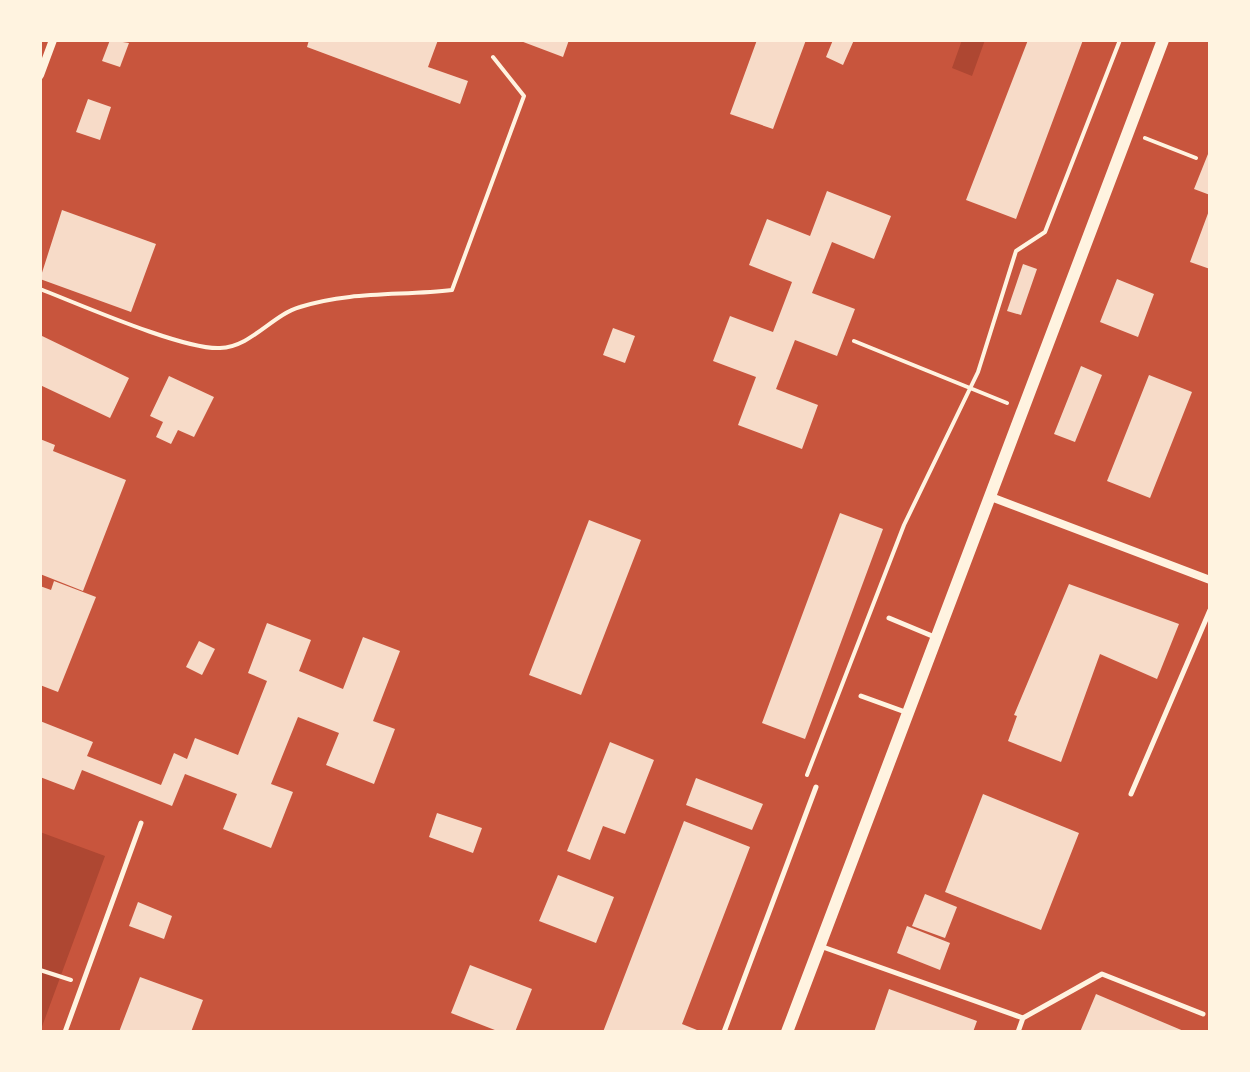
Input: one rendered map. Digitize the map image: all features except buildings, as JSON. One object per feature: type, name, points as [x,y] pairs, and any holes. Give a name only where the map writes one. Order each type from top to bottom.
[{"type":"street","points":[[40,75],[53,40]]},
{"type":"street","points":[[787,1032],[1163,40]]},
{"type":"street","points":[[991,497],[1210,580]]},
{"type":"lane","points":[[1131,794],[1210,610]]},
{"type":"lane","points":[[889,618],[938,638]]},
{"type":"lane","points":[[861,696],[909,714]]},
{"type":"lane","points":[[724,1032],[816,787]]},
{"type":"lane","points":[[65,1032],[141,823]]},
{"type":"lane","points":[[820,946],[1023,1018]]},
{"type":"lane","points":[[1018,1032],[1023,1018],[1102,974],[1203,1014]]},
{"type":"path","points":[[804,783],[904,525],[978,372],[1016,251],[1045,232],[1120,40]]},
{"type":"path","points":[[40,289],[181,340],[218,349],[234,346],[296,308],[321,301],[452,290],[524,96],[493,57]]},
{"type":"path","points":[[1128,131],[1196,158]]},
{"type":"path","points":[[854,341],[1024,410]]},
{"type":"path","points":[[40,970],[71,980]]},
{"type":"shaded area","points":[[962,40],[985,40],[972,76],[952,68]]},
{"type":"shaded area","points":[[40,832],[105,856],[40,1032]]}]
